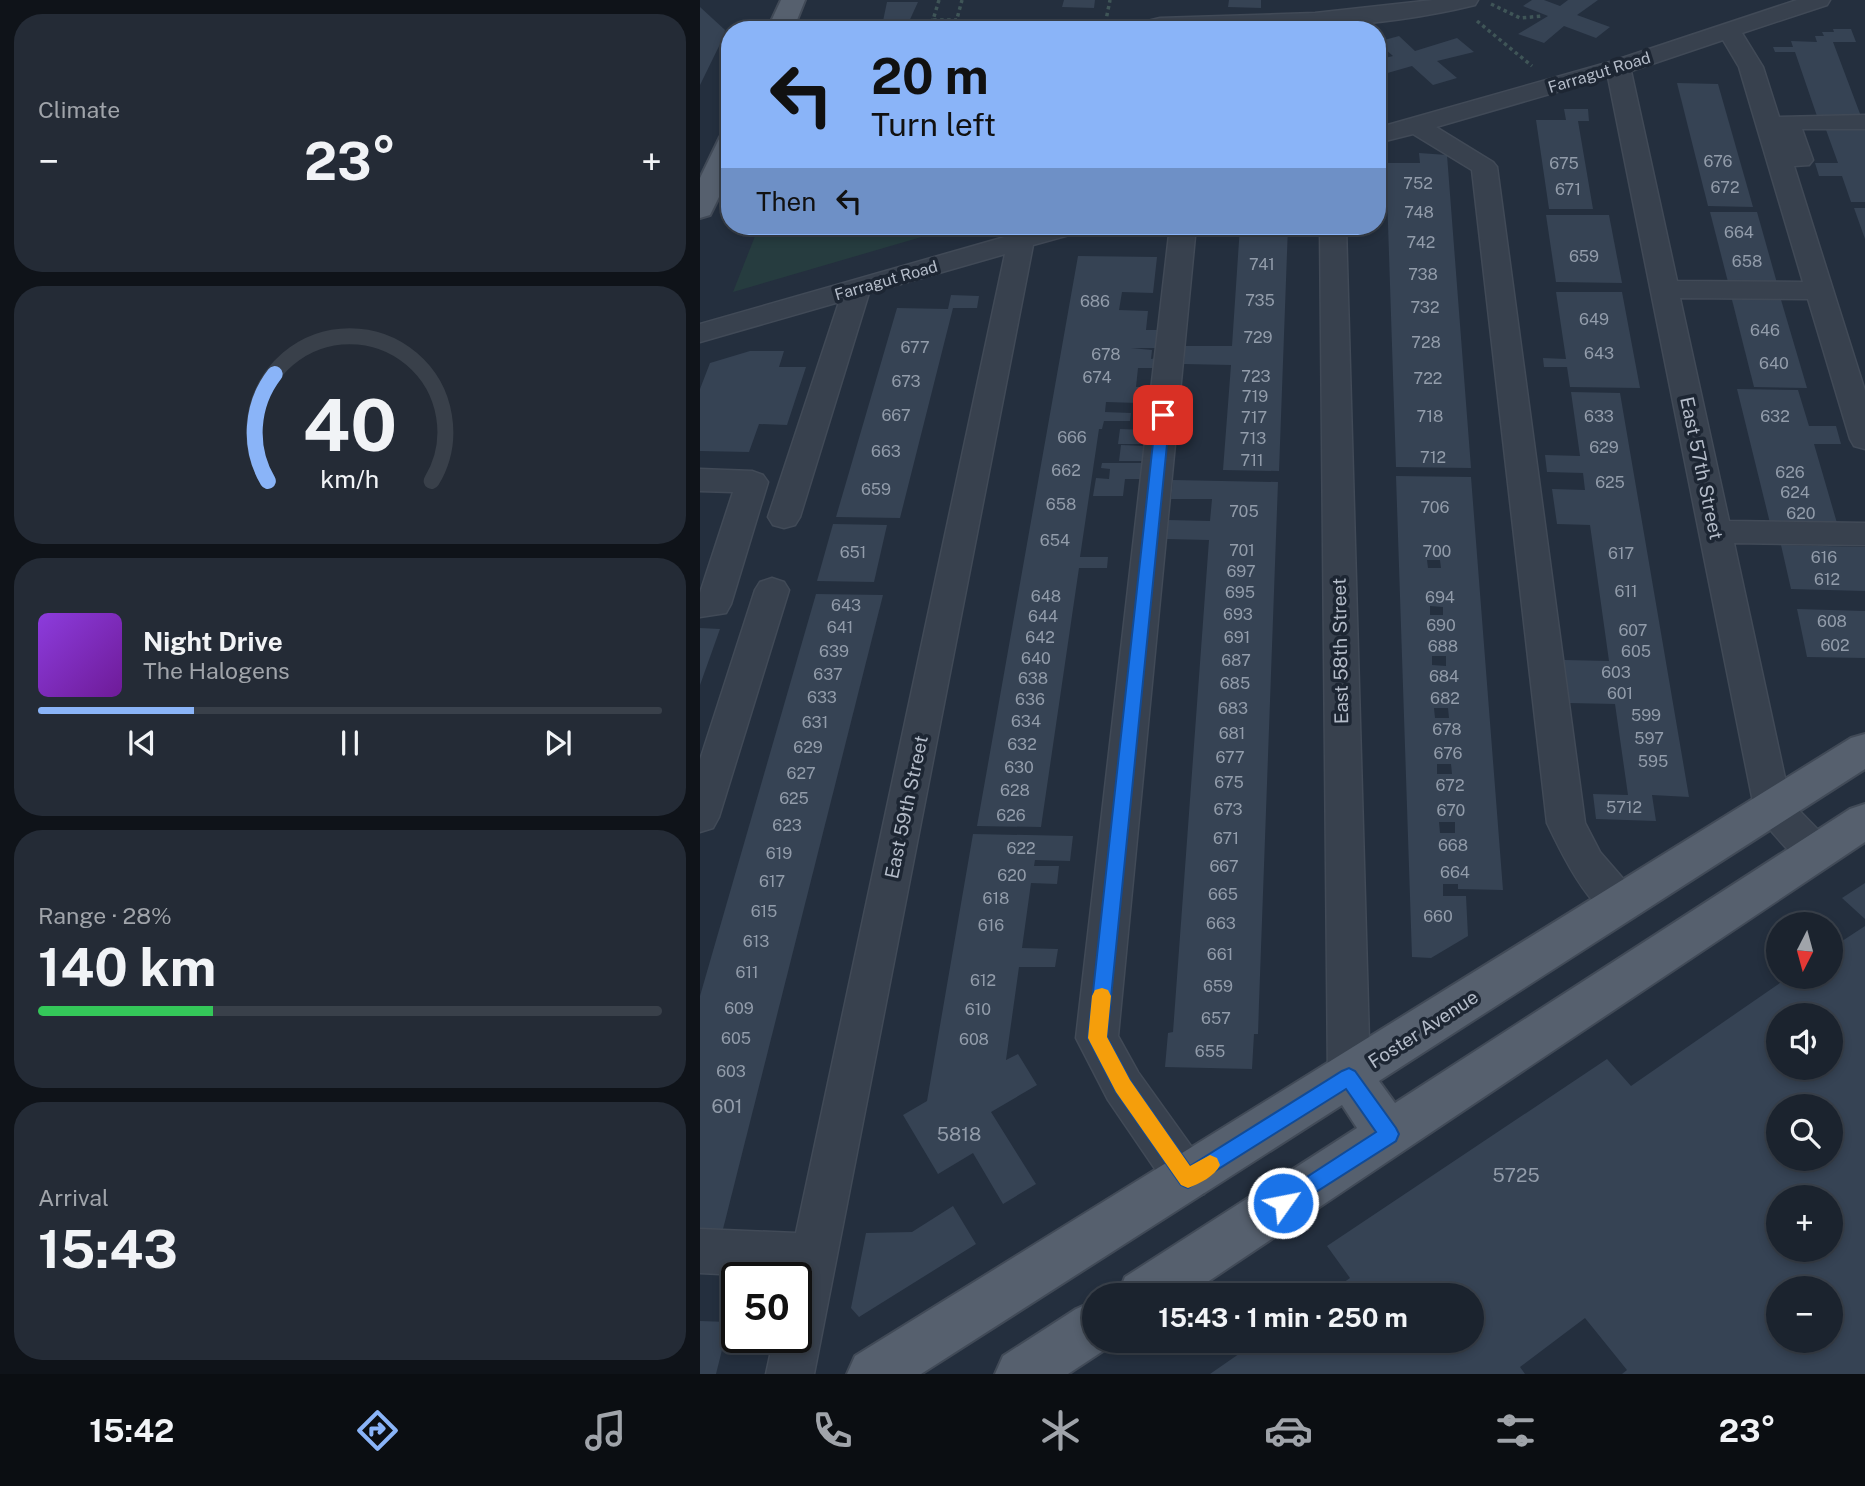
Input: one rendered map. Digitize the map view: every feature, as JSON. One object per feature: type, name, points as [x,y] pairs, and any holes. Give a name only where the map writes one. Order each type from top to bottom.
[{"type":"main road","points":[[784,21],[793,0]]},
{"type":"main road","points":[[700,209],[721,163]]},
{"type":"main road","name":"Foster Avenue","points":[[873,1374],[1188,1179],[1619,902],[1865,749]]},
{"type":"main road","points":[[1161,1283],[1865,821]]},
{"type":"main road","points":[[1349,1077],[1389,1134]]},
{"type":"main road","points":[[1021,1374],[1082,1335]]},
{"type":"street","name":"Farragut Road","points":[[1386,133],[1618,67],[1819,0]]},
{"type":"street","points":[[1292,21],[1414,12],[1461,1]]},
{"type":"street","points":[[1736,28],[1769,54],[1779,80]]},
{"type":"street","points":[[1736,28],[1829,282]]},
{"type":"street","name":"East 57th Street","points":[[1618,67],[1773,807]]},
{"type":"street","points":[[1865,122],[1787,122],[1829,282],[1865,439]]},
{"type":"street","points":[[1416,125],[1485,167],[1566,823],[1586,863],[1619,902]]},
{"type":"street","name":"Farragut Road","points":[[700,333],[1039,235]]},
{"type":"street","points":[[1182,235],[1097,1038],[1123,1086],[1188,1179]]},
{"type":"street","name":"East 58th Street","points":[[1333,235],[1349,1077]]},
{"type":"street","name":"East 59th Street","points":[[790,1374],[1021,240]]},
{"type":"street","points":[[1664,289],[1829,282]]},
{"type":"street","points":[[784,517],[857,288]]},
{"type":"street","points":[[700,480],[752,482],[714,604],[700,605]]},
{"type":"street","points":[[1715,531],[1865,534]]},
{"type":"street","points":[[700,817],[772,590]]},
{"type":"street","points":[[1773,807],[1817,853]]},
{"type":"street","points":[[700,1251],[814,1256]]},
{"type":"path","points":[[933,20],[939,0]]},
{"type":"path","points":[[930,21],[957,20],[962,0]]},
{"type":"path","points":[[1106,21],[1110,0]]},
{"type":"path","points":[[1483,0],[1520,18],[1543,16]]},
{"type":"path","points":[[1461,1],[1556,85]]},
{"type":"green space","points":[[755,235],[928,235],[733,292]]},
{"type":"building","points":[[1064,0],[1095,0],[1094,8],[1062,7]]},
{"type":"building","points":[[1229,0],[1261,0],[1261,8],[1228,7]]},
{"type":"building","points":[[1532,0],[1544,0],[1560,6],[1568,0],[1598,0],[1577,15],[1610,27],[1596,38],[1564,26],[1544,43],[1518,34],[1548,16],[1523,6]]},
{"type":"building","points":[[887,2],[918,2],[909,21],[883,21]]},
{"type":"building","points":[[700,7],[721,26],[721,42],[700,85]]},
{"type":"building","points":[[1833,29],[1851,29],[1856,42],[1833,42],[1862,119],[1818,119],[1795,52],[1775,52],[1773,47],[1793,47],[1791,41],[1817,42],[1815,36],[1824,36],[1822,32],[1834,32]]},
{"type":"building","points":[[1399,36],[1415,51],[1457,38],[1474,52],[1437,61],[1457,78],[1433,85],[1412,66],[1386,73],[1386,58],[1393,56],[1386,50],[1386,40]]},
{"type":"building","points":[[1677,83],[1718,84],[1753,207],[1708,206]]},
{"type":"building","points":[[1564,109],[1588,109],[1589,121],[1578,121],[1593,209],[1549,209],[1536,120],[1566,120]]},
{"type":"building","points":[[1825,127],[1865,127],[1865,202],[1851,202],[1842,176],[1819,176],[1815,163],[1838,163]]},
{"type":"building","points":[[1419,153],[1447,155],[1471,468],[1396,467],[1386,163],[1420,163]]},
{"type":"building","points":[[1854,208],[1865,208],[1865,239]]},
{"type":"building","points":[[1710,212],[1757,212],[1777,283],[1728,282]]},
{"type":"building","points":[[1546,215],[1609,215],[1622,283],[1556,282]]},
{"type":"building","points":[[1239,235],[1288,235],[1279,471],[1223,470],[1231,365],[1184,364],[1185,346],[1232,346]]},
{"type":"building","points":[[1078,256],[1157,257],[1153,293],[1122,292],[1119,310],[1148,311],[1146,330],[1162,330],[1160,348],[1131,348],[1152,350],[1151,359],[1157,358],[1156,368],[1138,368],[1138,403],[1106,402],[1105,412],[1131,413],[1130,421],[1104,421],[1102,429],[1099,429],[1080,557],[1108,557],[1107,568],[1079,568],[1041,827],[977,826]]},
{"type":"building","points":[[1556,292],[1622,292],[1640,388],[1570,387],[1567,367],[1544,367],[1543,358],[1566,359]]},
{"type":"building","points":[[1730,292],[1779,293],[1807,388],[1754,387]]},
{"type":"building","points":[[951,295],[979,296],[977,308],[953,308],[900,518],[836,517],[897,308],[948,309]]},
{"type":"building","points":[[750,351],[784,351],[779,367],[806,367],[787,425],[759,424],[749,452],[700,451],[700,389],[710,363]]},
{"type":"building","points":[[1737,389],[1798,390],[1809,426],[1836,426],[1841,444],[1814,444],[1837,523],[1770,523]]},
{"type":"building","points":[[1571,392],[1620,393],[1689,797],[1652,795],[1656,821],[1596,819],[1593,794],[1628,795],[1615,704],[1569,703],[1564,660],[1609,661],[1590,525],[1557,524],[1552,489],[1585,490],[1583,473],[1547,472],[1545,455],[1580,456]]},
{"type":"building","points":[[1120,429],[1147,430],[1145,444],[1118,444]]},
{"type":"building","points":[[1121,445],[1146,446],[1144,461],[1119,461]]},
{"type":"building","points":[[1102,463],[1144,463],[1143,479],[1125,479],[1123,496],[1093,496],[1096,478],[1109,479],[1110,469],[1101,468]]},
{"type":"building","points":[[1396,476],[1471,477],[1503,890],[1458,889],[1458,884],[1443,884],[1443,896],[1466,896],[1468,936],[1431,958],[1412,957]],"holes":[[[1427,560],[1440,560],[1441,568],[1428,568]],[[1430,606],[1443,607],[1443,615],[1430,615]],[[1432,656],[1446,656],[1446,666],[1432,665]],[[1434,708],[1448,708],[1449,718],[1435,718]],[[1437,764],[1451,764],[1452,774],[1437,774]],[[1439,822],[1455,822],[1455,833],[1440,833]]]},
{"type":"building","points":[[1173,480],[1278,482],[1258,1034],[1254,1034],[1252,1069],[1165,1067],[1168,1033],[1173,1032],[1209,540],[1166,539],[1168,520],[1210,521],[1212,499],[1171,499]]},
{"type":"building","points":[[833,524],[887,525],[874,582],[817,581]]},
{"type":"building","points":[[1781,545],[1865,547],[1865,591],[1791,589]]},
{"type":"building","points":[[816,594],[883,595],[721,1237],[700,1236],[700,996]]},
{"type":"building","points":[[1797,609],[1865,611],[1865,658],[1807,657]]},
{"type":"building","points":[[700,628],[720,629],[700,685]]},
{"type":"building","points":[[973,834],[1073,836],[1070,861],[1035,860],[1034,866],[1059,866],[1057,884],[1031,883],[1022,948],[1058,949],[1055,967],[1019,967],[1006,1060],[1018,1054],[1037,1085],[991,1112],[1036,1184],[1003,1204],[973,1153],[938,1174],[903,1115],[927,1101]]},
{"type":"building","points":[[1865,883],[1865,919],[1842,898]]},
{"type":"building","points":[[1865,926],[1865,1374],[1622,1374],[1627,1370],[1585,1318],[1520,1367],[1525,1374],[1210,1374],[1240,1353],[1484,1353],[1484,1283],[1343,1283],[1350,1278],[1327,1246],[1607,1059],[1631,1086],[1771,989],[1843,989],[1843,940]]},
{"type":"building","points":[[953,1206],[976,1244],[859,1317],[851,1308],[866,1233],[912,1232]]},
{"type":"building","points":[[700,1321],[721,1322],[721,1353],[716,1374],[700,1374]]},
{"type":"slow traffic","points":[[1102,996],[1097,1038],[1123,1086],[1188,1179],[1210,1165]]},
{"type":"route","points":[[1163,415],[1097,1038],[1123,1086],[1188,1179],[1349,1077],[1389,1134],[1283,1203]]}]
